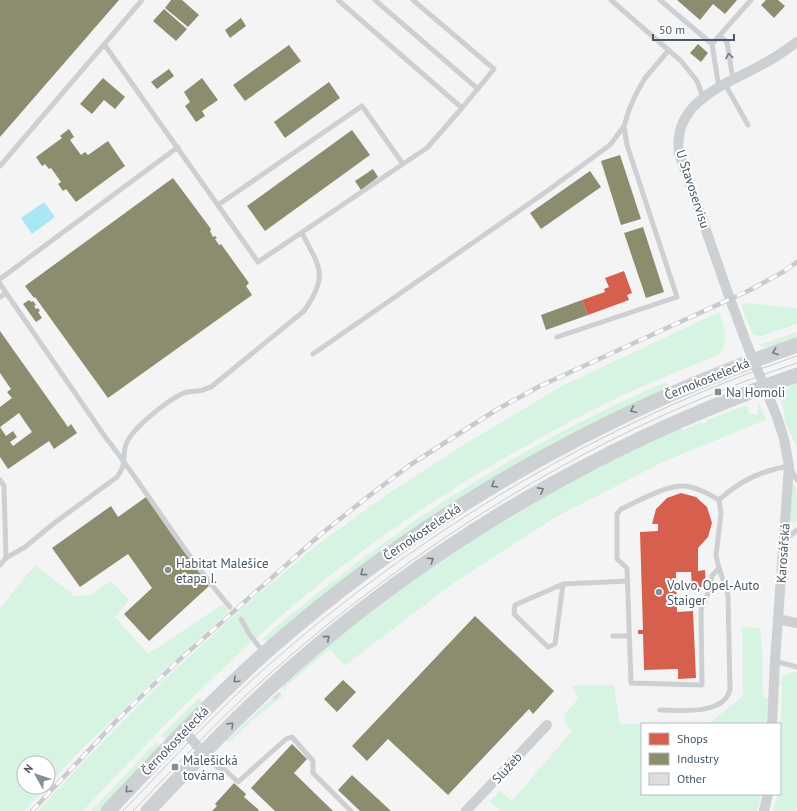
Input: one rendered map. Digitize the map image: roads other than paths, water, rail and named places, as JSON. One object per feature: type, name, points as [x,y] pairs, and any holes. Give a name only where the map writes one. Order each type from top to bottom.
[{"type":"main road","name":"Černokostelecká","points":[[108,811],[184,731],[265,653],[361,574],[427,527],[533,462],[603,425],[669,394],[730,368],[797,345]]},
{"type":"main road","points":[[148,811],[203,752],[256,700],[331,635],[391,588],[463,538],[530,497],[610,454],[688,417],[797,375]]},
{"type":"street","name":"U Stavoservisu","points":[[765,387],[730,299],[679,153],[678,142],[682,123],[703,97],[764,64],[797,42]]},
{"type":"street","name":"Karosářská","points":[[765,387],[784,439],[789,466],[772,723]]},
{"type":"street","points":[[778,619],[797,623]]},
{"type":"street","name":"Služeb","points":[[466,811],[547,725]]},
{"type":"street","points":[[184,731],[203,752]]},
{"type":"street","points":[[764,811],[768,795]]},
{"type":"lane","points":[[0,166],[142,0]]},
{"type":"lane","points":[[338,0],[462,108]]},
{"type":"lane","points":[[375,0],[478,89]]},
{"type":"lane","points":[[104,44],[258,262],[427,148],[494,69],[413,0]]},
{"type":"lane","points":[[611,0],[689,69],[703,97]]},
{"type":"lane","points":[[660,0],[712,44],[726,84],[748,125]]},
{"type":"lane","points":[[712,44],[751,0]]},
{"type":"lane","points":[[720,36],[727,42],[726,84]]},
{"type":"lane","points":[[313,354],[601,152],[618,136],[624,126],[636,94],[645,78],[669,50]]},
{"type":"lane","points":[[218,205],[362,106],[403,164]]},
{"type":"lane","points":[[557,338],[677,297],[627,145],[624,126]]},
{"type":"lane","points":[[0,279],[178,147]]},
{"type":"lane","points":[[0,565],[6,558],[26,547],[52,524],[117,477],[122,471],[125,446],[130,435],[140,424],[179,395],[211,387],[304,311],[320,281],[319,265],[302,232]]},
{"type":"lane","points":[[0,284],[106,438],[211,585],[230,607]]},
{"type":"lane","points":[[0,297],[6,293]]},
{"type":"lane","points":[[719,500],[728,491],[761,473],[772,469],[789,466],[797,480]]},
{"type":"lane","points":[[0,480],[4,486],[6,558]]},
{"type":"lane","points":[[718,568],[712,576],[708,593],[701,610],[702,685],[631,683],[627,568],[617,559],[617,514],[621,509],[670,487],[685,486],[704,492],[719,500]]},
{"type":"lane","points":[[660,710],[708,709],[718,705],[726,698],[730,690],[728,595],[718,568],[716,555],[721,514],[719,500]]},
{"type":"lane","points":[[784,541],[797,530]]},
{"type":"lane","points":[[563,584],[555,644],[548,647],[514,614],[514,605],[563,584],[628,581]]},
{"type":"lane","points":[[241,620],[250,635],[265,653]]},
{"type":"lane","points":[[613,636],[629,636]]},
{"type":"lane","points":[[775,661],[797,667]]},
{"type":"lane","points":[[203,752],[217,767],[224,769],[238,782],[286,739],[292,737],[313,761],[313,773],[351,811]]},
{"type":"water","points":[[44,202],[55,217],[32,234],[21,218]]},
{"type":"tram line","points":[[123,811],[214,716],[272,662],[331,613],[392,567],[455,523],[520,483],[586,446],[655,413],[725,383],[797,356]]},
{"type":"tram line","points":[[133,811],[181,760],[265,678],[324,628],[385,580],[449,535],[515,493],[583,455],[652,420],[724,390],[797,363]]},
{"type":"railway","points":[[32,811],[119,718],[178,661],[321,534],[410,465],[496,410],[540,386],[750,290],[783,272],[797,262]]},
{"type":"place","name":"Na Homoli","points":[[718,392]]},
{"type":"place","name":"Habitat Malešice etapa I.","points":[[168,570]]},
{"type":"place","name":"Volvo, Opel-Auto Staiger","points":[[659,592]]},
{"type":"place","name":"Malešická továrna","points":[[175,767]]}]
